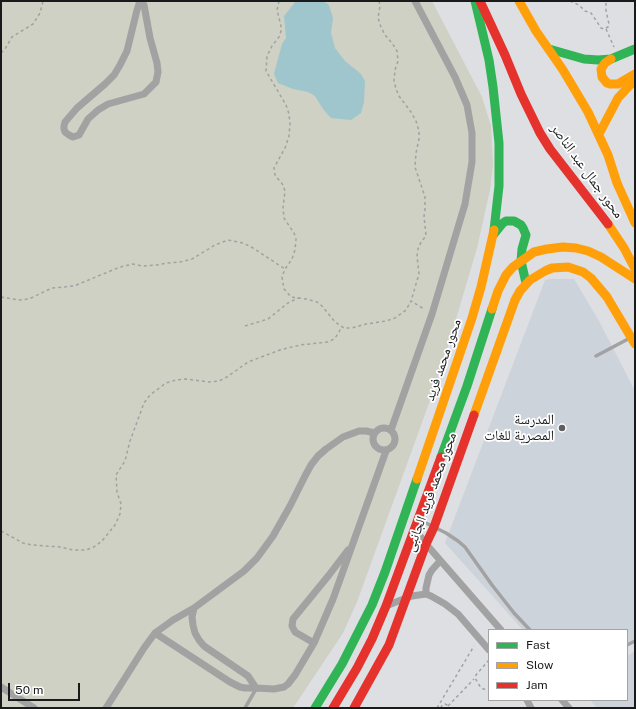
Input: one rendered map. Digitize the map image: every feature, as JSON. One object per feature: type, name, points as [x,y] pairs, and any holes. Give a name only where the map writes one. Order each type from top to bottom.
[{"type":"main road","name":"محور محمد فريد","points":[[315,708],[342,664],[372,605],[472,318],[494,234],[499,186],[499,143],[490,67],[475,1]]},
{"type":"main road","name":"محور جمال عبد الناصر","points":[[480,1],[514,73],[521,94],[540,134],[612,229],[635,269]]},
{"type":"main road","name":"محور جمال عبد الناصر","points":[[519,1],[536,31],[579,94],[599,134],[617,183],[635,223]]},
{"type":"main road","points":[[549,49],[584,59],[598,60],[614,58]]},
{"type":"main road","points":[[635,49],[614,58],[606,63],[601,70],[602,77],[607,83],[610,84],[618,84],[635,74]]},
{"type":"main road","points":[[599,134],[618,98],[635,81]]},
{"type":"main road","points":[[494,234],[506,221],[514,221],[521,225],[525,231],[526,235],[521,260],[526,283],[535,276],[552,268],[560,267],[576,269],[591,278],[606,297],[633,341]]},
{"type":"main road","points":[[333,708],[357,668],[372,639],[386,606],[467,386],[498,291],[506,275],[521,260],[534,252],[563,247],[588,251],[617,266],[635,279]]},
{"type":"main road","name":"محور محمد فريد الجانبى","points":[[354,708],[389,645],[426,544],[434,527],[515,300],[526,283]]},
{"type":"street","points":[[391,430],[432,314],[465,204],[472,162],[472,133],[468,111],[462,91],[415,1]]},
{"type":"street","points":[[142,2],[145,6],[150,38],[157,63],[158,72],[156,82],[144,94],[108,104],[98,110],[88,119],[79,135],[73,137],[69,135],[64,129],[65,122],[77,108],[114,75],[120,65],[127,50],[138,6],[142,2]]},
{"type":"street","points":[[155,633],[235,685],[245,688],[274,688],[284,687],[288,684],[314,643],[333,599],[386,451],[393,446],[395,442],[394,434],[391,430],[382,428],[375,433],[373,441],[374,446],[378,449],[386,451]]},
{"type":"street","points":[[106,708],[155,633],[173,620],[194,608],[244,571],[263,551],[276,532],[308,470],[318,456],[343,437],[366,431],[375,433]]},
{"type":"street","points":[[417,524],[426,544],[500,629]]},
{"type":"street","points":[[314,643],[295,632],[292,626],[293,619],[329,575],[352,543]]},
{"type":"street","points":[[426,594],[429,575],[440,561]]},
{"type":"street","points":[[386,606],[406,598],[426,594],[438,599],[458,614],[488,649]]},
{"type":"street","points":[[194,608],[192,617],[193,625],[199,640],[204,646],[248,676],[256,688]]},
{"type":"street","points":[[1,687],[34,708]]},
{"type":"lane","points":[[596,356],[633,341]]},
{"type":"lane","points":[[417,524],[434,527],[452,536],[465,547],[510,608],[529,629]]},
{"type":"lane","points":[[245,708],[256,688]]},
{"type":"path","points":[[1,53],[12,36],[33,24],[40,14],[43,1]]},
{"type":"path","points":[[279,1],[277,10],[281,31],[267,56],[266,71],[286,105],[290,124],[289,136],[285,148],[274,168],[275,175],[283,185],[285,191],[283,208],[284,218],[294,233],[296,239],[292,259],[284,269],[282,277],[284,289],[291,297],[317,302],[335,322],[344,328],[352,328],[386,321],[395,318],[406,310],[411,301],[419,274],[417,256],[418,249],[426,236],[424,216],[425,198],[415,168],[419,130],[411,112],[399,96],[396,89],[394,81],[398,60],[397,51],[381,27],[378,18],[380,6],[379,1]]},
{"type":"path","points":[[570,1],[579,5],[585,11],[591,13],[602,29],[606,28]]},
{"type":"path","points":[[606,1],[606,11],[609,24],[606,28],[614,58]]},
{"type":"path","points":[[1,298],[18,300],[29,299],[52,288],[74,286],[120,267],[133,264],[142,266],[157,265],[192,259],[215,245],[228,240],[243,242],[284,269]]},
{"type":"path","points":[[245,326],[268,319],[288,303],[298,298]]},
{"type":"path","points":[[411,301],[432,314]]},
{"type":"path","points":[[1,531],[23,543],[32,545],[60,547],[73,550],[86,550],[94,547],[102,542],[107,536],[115,525],[120,514],[121,504],[117,492],[116,474],[125,462],[130,441],[144,403],[150,395],[166,383],[176,380],[186,379],[209,382],[219,381],[248,362],[280,350],[300,345],[334,340],[342,326]]},
{"type":"path","points":[[437,708],[478,638]]},
{"type":"path","points":[[440,704],[446,704],[448,707],[475,678],[488,661]]},
{"type":"path","points":[[475,678],[482,688],[488,690]]},
{"type":"shaded area","points":[[1,1],[432,1],[482,97],[491,126],[493,165],[490,190],[477,248],[441,370],[357,602],[343,633],[293,708],[1,708]]},
{"type":"shaded area","name":"المدرسة المصرية للغات","points":[[574,279],[599,321],[635,391],[635,639],[628,642],[628,629],[522,629],[445,543],[545,280]]},
{"type":"shaded area","points":[[635,651],[635,708],[597,708],[591,701],[628,701],[628,655]]},
{"type":"water","points":[[296,1],[323,1],[329,5],[333,18],[331,33],[335,48],[345,61],[361,74],[365,81],[364,102],[361,113],[351,120],[331,118],[315,96],[308,92],[293,89],[278,83],[274,74],[282,44],[286,38],[284,16]]},
{"type":"traffic: fast","points":[[475,1],[489,60],[499,143],[499,186],[494,230]]},
{"type":"traffic: fast","points":[[549,49],[584,59],[598,60],[611,59],[635,49]]},
{"type":"traffic: fast","points":[[494,234],[506,221],[514,221],[523,228],[526,235],[522,249],[521,261],[526,283]]},
{"type":"traffic: fast","points":[[441,457],[467,386],[492,309]]},
{"type":"traffic: fast","points":[[315,708],[342,664],[372,605],[417,479]]},
{"type":"traffic: slow","points":[[519,1],[536,31],[563,70],[588,112],[608,155],[617,183],[635,223]]},
{"type":"traffic: slow","points":[[611,59],[605,63],[601,69],[602,77],[607,83],[618,84],[635,74]]},
{"type":"traffic: slow","points":[[599,134],[618,98],[635,81]]},
{"type":"traffic: slow","points":[[608,224],[624,248],[635,269]]},
{"type":"traffic: slow","points":[[417,479],[472,318],[481,287],[494,230]]},
{"type":"traffic: slow","points":[[492,309],[498,291],[506,275],[513,267],[534,252],[547,249],[563,247],[588,251],[601,257],[635,279]]},
{"type":"traffic: slow","points":[[474,415],[515,300],[520,291],[530,280],[545,271],[552,268],[568,267],[583,272],[591,278],[607,297],[635,344]]},
{"type":"traffic: jam","points":[[480,1],[540,133],[550,149],[608,224]]},
{"type":"traffic: jam","points":[[354,708],[389,645],[426,544],[434,527],[474,415]]},
{"type":"traffic: jam","points":[[333,708],[357,668],[372,639],[386,606],[441,457]]},
{"type":"place","name":"المدرسة المصرية للغات","points":[[562,428]]}]
